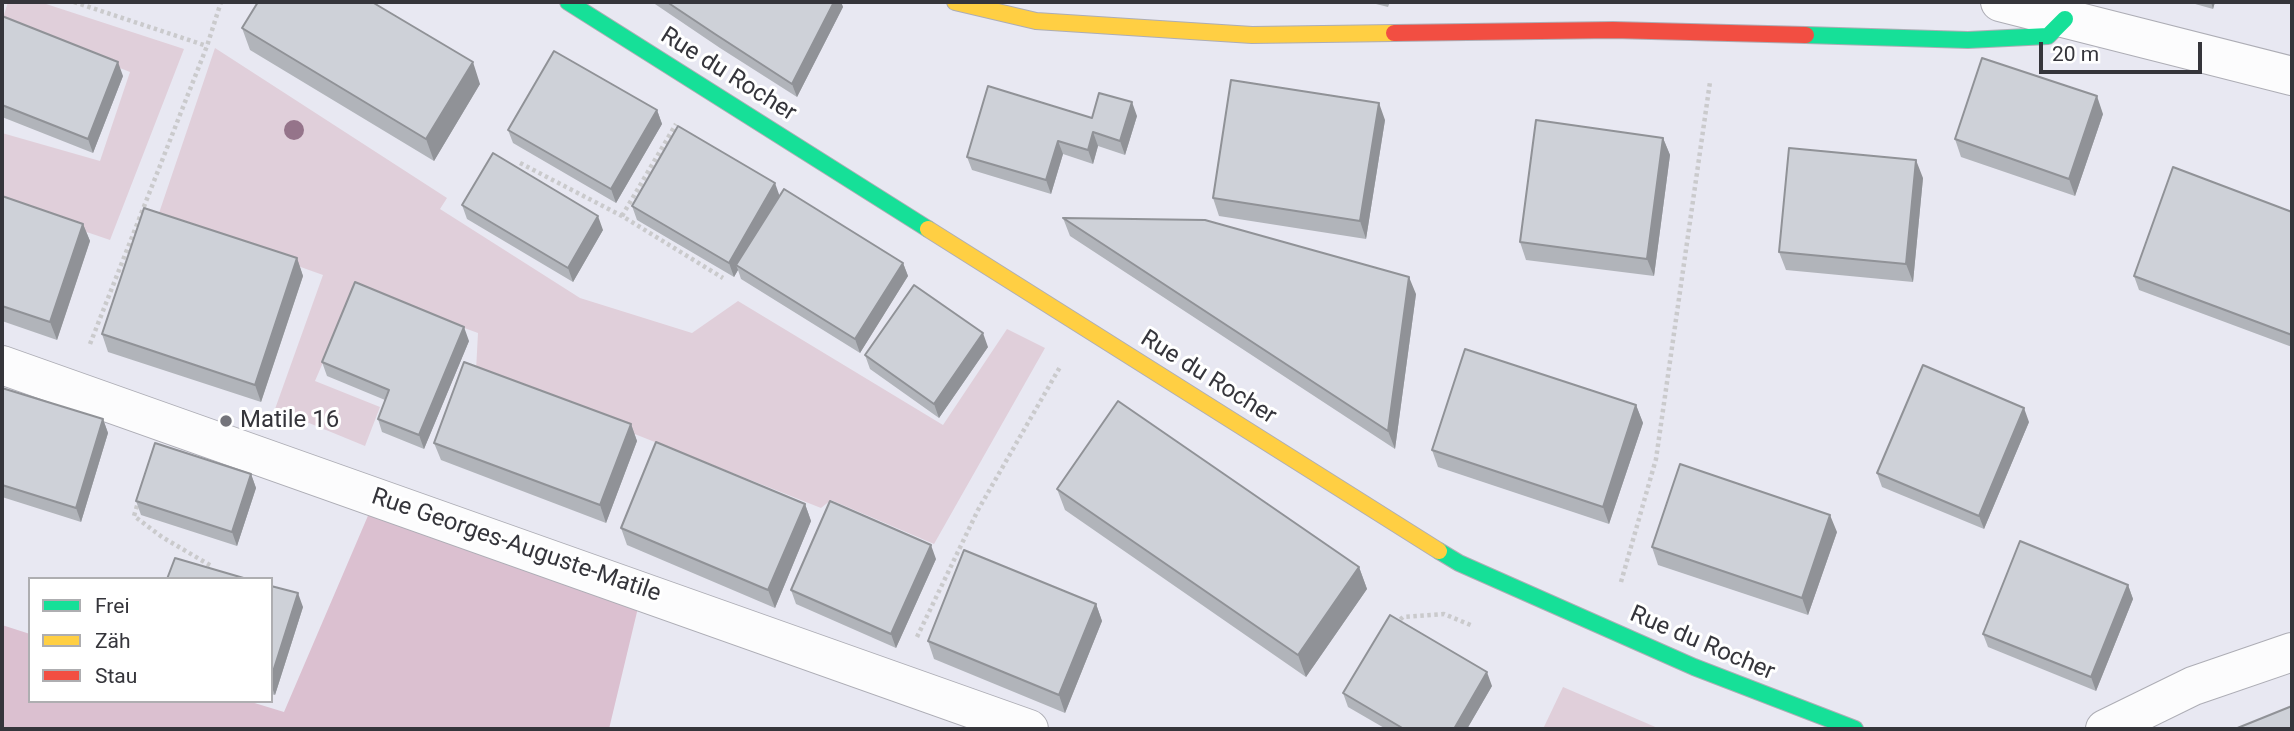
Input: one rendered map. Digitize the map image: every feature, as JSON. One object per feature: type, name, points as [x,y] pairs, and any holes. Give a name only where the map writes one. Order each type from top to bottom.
[{"type":"main road","name":"Rue du Rocher","points":[[568,2],[1459,563],[1694,667],[1855,729]]},
{"type":"main road","points":[[955,2],[1036,21],[1252,35],[1613,30],[1968,40],[2048,36],[2065,19]]},
{"type":"street","points":[[2000,2],[2292,76]]},
{"type":"street","name":"Rue Georges-Auguste-Matile","points":[[2,365],[1029,729]]},
{"type":"street","points":[[2105,729],[2193,686],[2292,652]]},
{"type":"path","points":[[74,2],[207,46]]},
{"type":"path","points":[[87,352],[207,46],[221,2]]},
{"type":"path","points":[[1619,587],[1656,459],[1711,78]]},
{"type":"path","points":[[622,216],[681,115]]},
{"type":"path","points":[[520,163],[622,216],[723,278]]},
{"type":"path","points":[[917,638],[978,510],[1066,357]]},
{"type":"path","points":[[141,492],[134,516],[162,537],[213,567]]},
{"type":"path","points":[[1388,630],[1403,617],[1444,614],[1479,628]]},
{"type":"shaded area","points":[[8,2],[40,2],[184,49],[110,240],[2,203],[2,133],[100,161],[130,72],[2,21]]},
{"type":"shaded area","points":[[215,48],[447,198],[440,209],[580,298],[692,333],[738,301],[943,425],[1007,329],[1045,348],[934,544],[831,500],[821,508],[476,371],[478,333],[355,288],[315,381],[380,407],[365,446],[275,409],[323,275],[158,216]]},
{"type":"shaded area","points":[[376,497],[642,591],[609,729],[2,729],[2,625],[28,633],[28,703],[255,703],[284,712]]},
{"type":"shaded area","points":[[1563,687],[1660,729],[1543,729]]},
{"type":"building","points":[[258,2],[372,2],[473,62],[426,139],[242,28]]},
{"type":"building","points":[[667,2],[834,2],[792,84]]},
{"type":"building","points":[[2,16],[118,62],[88,139],[2,105]]},
{"type":"building","points":[[554,51],[657,110],[611,189],[508,130]]},
{"type":"building","points":[[1982,58],[2097,96],[2069,179],[1955,139]]},
{"type":"building","points":[[1231,80],[1379,103],[1360,221],[1213,198]]},
{"type":"building","points":[[988,86],[1092,118],[1099,93],[1132,102],[1120,141],[1093,132],[1088,150],[1058,141],[1046,180],[967,157]]},
{"type":"building","points":[[1536,120],[1663,138],[1647,259],[1520,242]]},
{"type":"building","points":[[678,126],[775,183],[729,263],[632,206]]},
{"type":"building","points":[[1789,148],[1916,160],[1906,264],[1779,252]]},
{"type":"building","points":[[493,153],[598,216],[568,268],[462,205]]},
{"type":"building","points":[[2173,167],[2292,212],[2292,335],[2134,276]]},
{"type":"building","points":[[784,189],[903,263],[855,339],[736,265]]},
{"type":"building","points":[[2,196],[83,224],[50,322],[2,306]]},
{"type":"building","points":[[144,208],[297,258],[255,385],[102,334]]},
{"type":"building","points":[[1063,218],[1205,220],[1409,277],[1388,431]]},
{"type":"building","points":[[355,282],[464,327],[419,435],[378,419],[389,390],[322,362]]},
{"type":"building","points":[[914,285],[983,333],[934,404],[865,355]]},
{"type":"building","points":[[1465,349],[1636,405],[1603,507],[1432,450]]},
{"type":"building","points":[[464,362],[631,424],[600,505],[434,443]]},
{"type":"building","points":[[1923,365],[2024,408],[1979,516],[1877,473]]},
{"type":"building","points":[[2,388],[103,419],[76,508],[2,485]]},
{"type":"building","points":[[1118,401],[1359,567],[1298,655],[1057,489]]},
{"type":"building","points":[[656,442],[805,504],[768,590],[621,528]]},
{"type":"building","points":[[155,443],[251,474],[232,532],[136,501]]},
{"type":"building","points":[[1680,464],[1830,515],[1802,598],[1652,547]]},
{"type":"building","points":[[830,501],[931,545],[891,634],[791,590]]},
{"type":"building","points":[[2020,541],[2128,585],[2091,677],[1983,634]]},
{"type":"building","points":[[964,550],[1096,604],[1059,695],[928,641]]},
{"type":"building","points":[[175,558],[240,577],[168,577]]},
{"type":"building","points":[[273,587],[298,593],[273,672]]},
{"type":"building","points":[[1390,615],[1487,672],[1454,729],[1404,729],[1343,693]]},
{"type":"building","points":[[2292,706],[2292,729],[2235,729]]},
{"type":"traffic: fast","points":[[568,2],[928,229]]},
{"type":"traffic: fast","points":[[1806,35],[1968,40],[2048,36],[2065,19]]},
{"type":"traffic: fast","points":[[1439,551],[1459,563],[1694,667],[1855,729]]},
{"type":"traffic: slow","points":[[955,2],[1036,21],[1252,35],[1394,33]]},
{"type":"traffic: slow","points":[[928,229],[1439,551]]},
{"type":"traffic: jam","points":[[1394,33],[1613,30],[1806,35]]},
{"type":"place","name":"Matile 16","points":[[226,421]]}]
